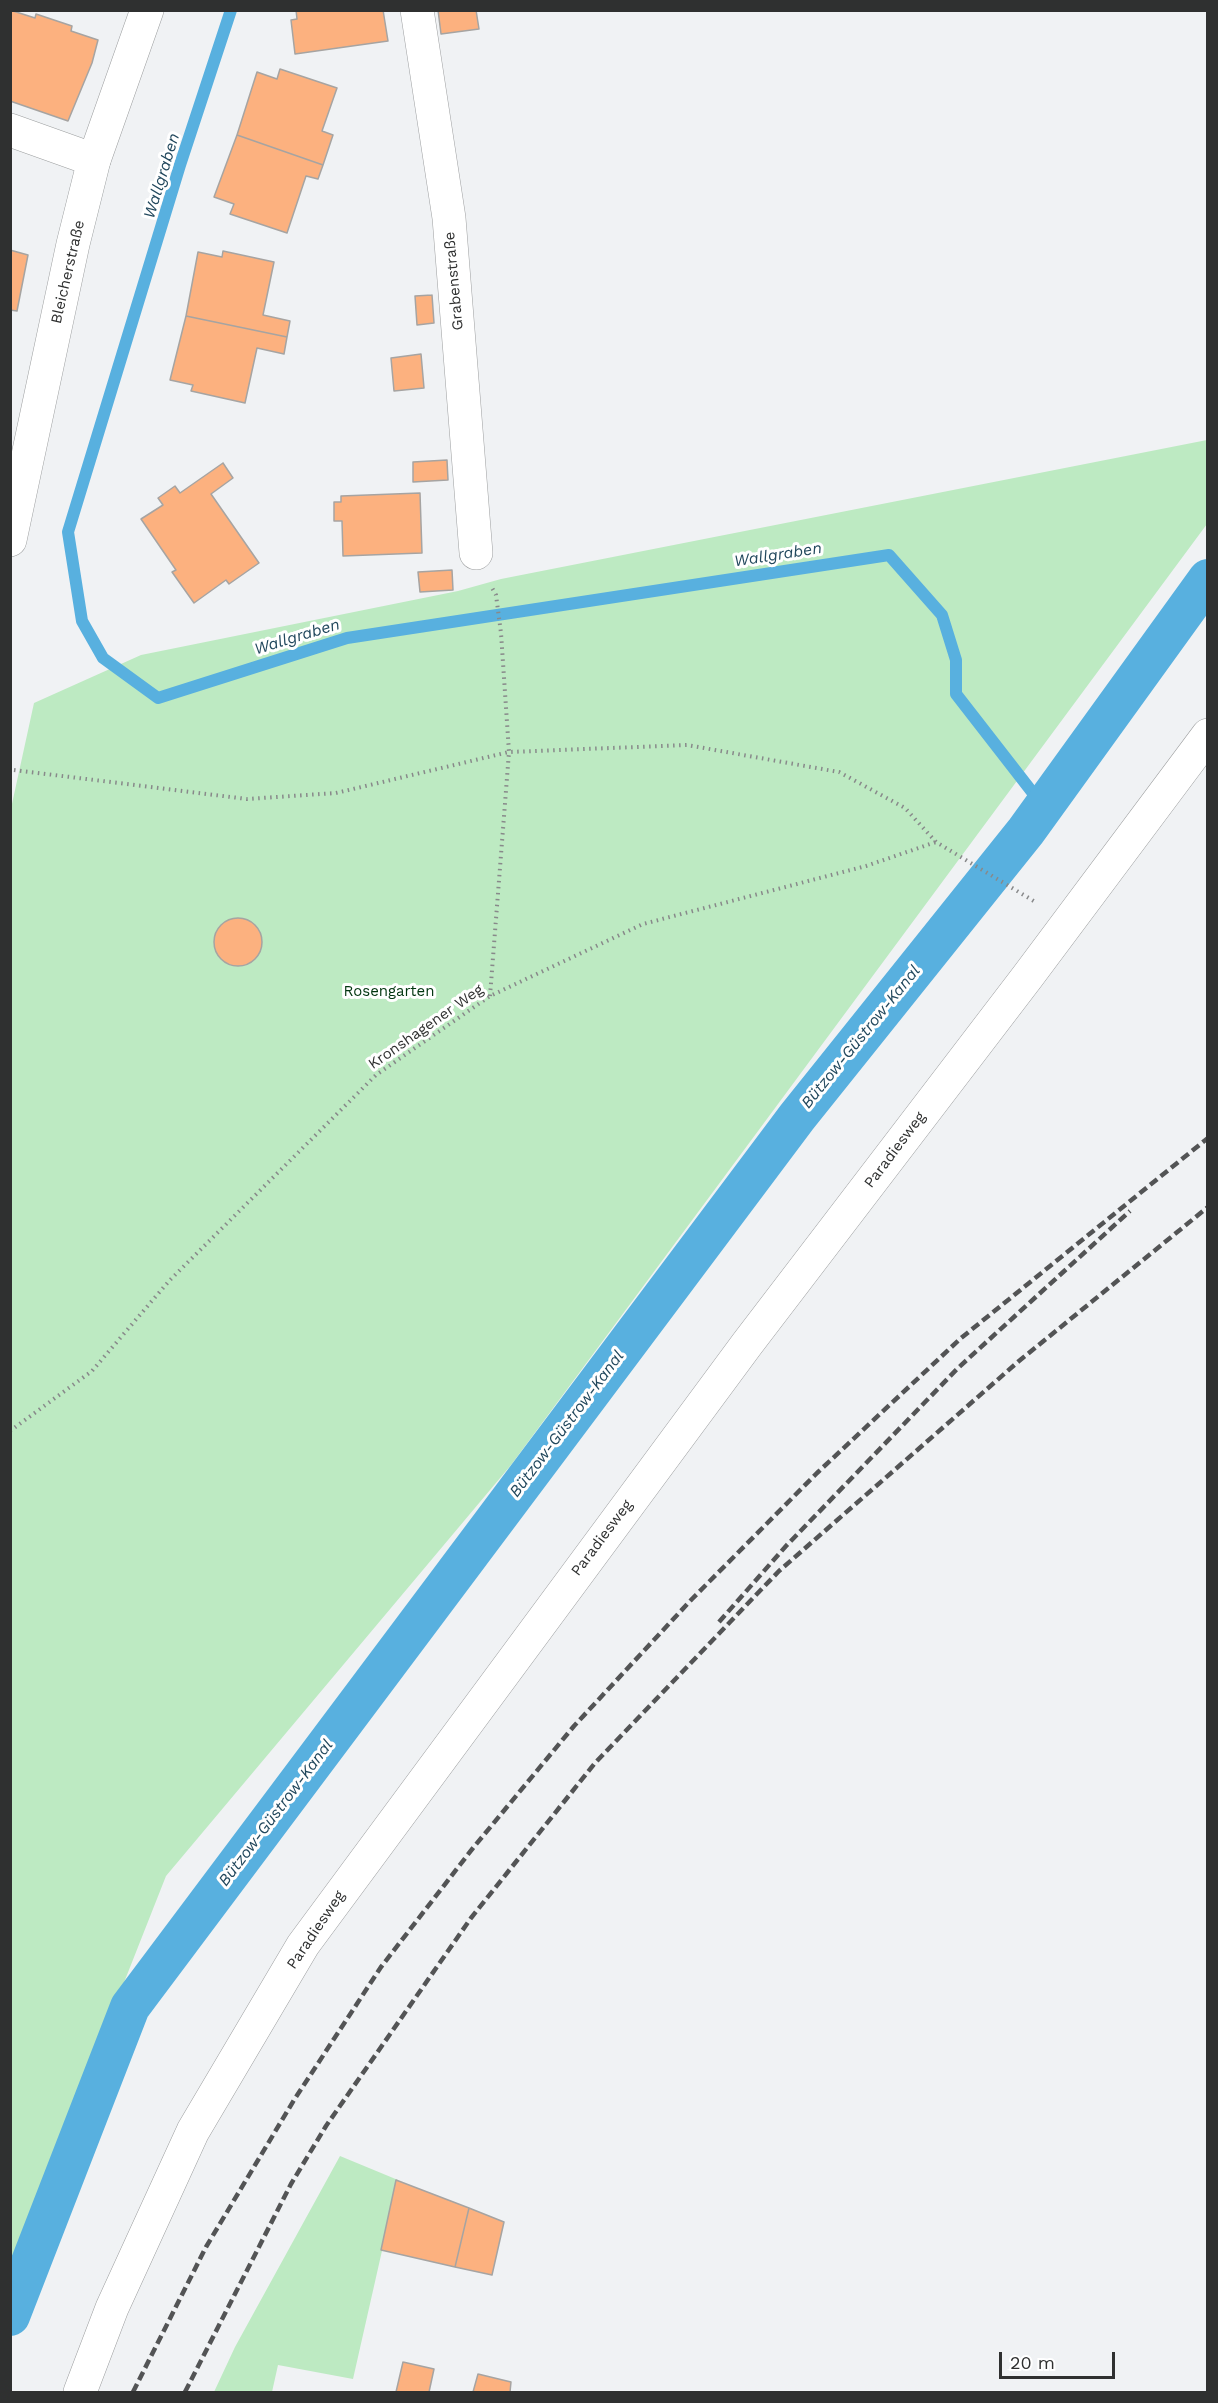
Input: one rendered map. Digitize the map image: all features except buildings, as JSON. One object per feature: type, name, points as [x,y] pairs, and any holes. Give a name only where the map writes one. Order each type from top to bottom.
[{"type":"street","name":"Bleicherstraße","points":[[10,540],[71,255],[94,160],[147,10]]},
{"type":"street","name":"Grabenstraße","points":[[417,10],[449,218],[476,553]]},
{"type":"street","points":[[10,130],[94,160]]},
{"type":"street","name":"Paradiesweg","points":[[80,2392],[112,2308],[193,2131],[303,1945],[740,1353],[1028,976],[1208,735]]},
{"type":"path","points":[[490,996],[509,752],[496,597]]},
{"type":"path","points":[[14,771],[247,799],[336,793],[509,752],[687,745],[838,772],[905,808],[936,842],[1041,906]]},
{"type":"path","name":"Kronshagener Weg","points":[[10,1431],[92,1371],[169,1281],[376,1075],[490,996],[643,924],[866,866],[936,842]]},
{"type":"green space","name":"Rosengarten","points":[[1207,440],[1207,524],[511,1465],[166,1876],[11,2269],[10,813],[34,703],[141,655],[458,591],[501,579]]},
{"type":"green space","points":[[340,2156],[398,2180],[353,2379],[278,2365],[272,2392],[214,2392],[235,2347]]},
{"type":"waterway","name":"Wallgraben","points":[[231,10],[180,165],[68,532],[82,621],[103,658],[158,698],[347,638],[889,555],[942,615],[956,660],[956,694],[1043,806]]},
{"type":"waterway","name":"Bützow-Güstrow-Kanal","points":[[10,2316],[130,2007],[797,1117],[1026,831],[1208,579]]},
{"type":"railway","points":[[133,2392],[206,2247],[294,2100],[381,1967],[473,1848],[574,1726],[692,1599],[817,1473],[960,1339],[1208,1138]]},
{"type":"railway","points":[[185,2392],[291,2184],[326,2126],[471,1918],[595,1763],[779,1571],[1019,1361],[1208,1207]]},
{"type":"railway","points":[[719,1622],[786,1546],[958,1368],[1130,1211]]}]
